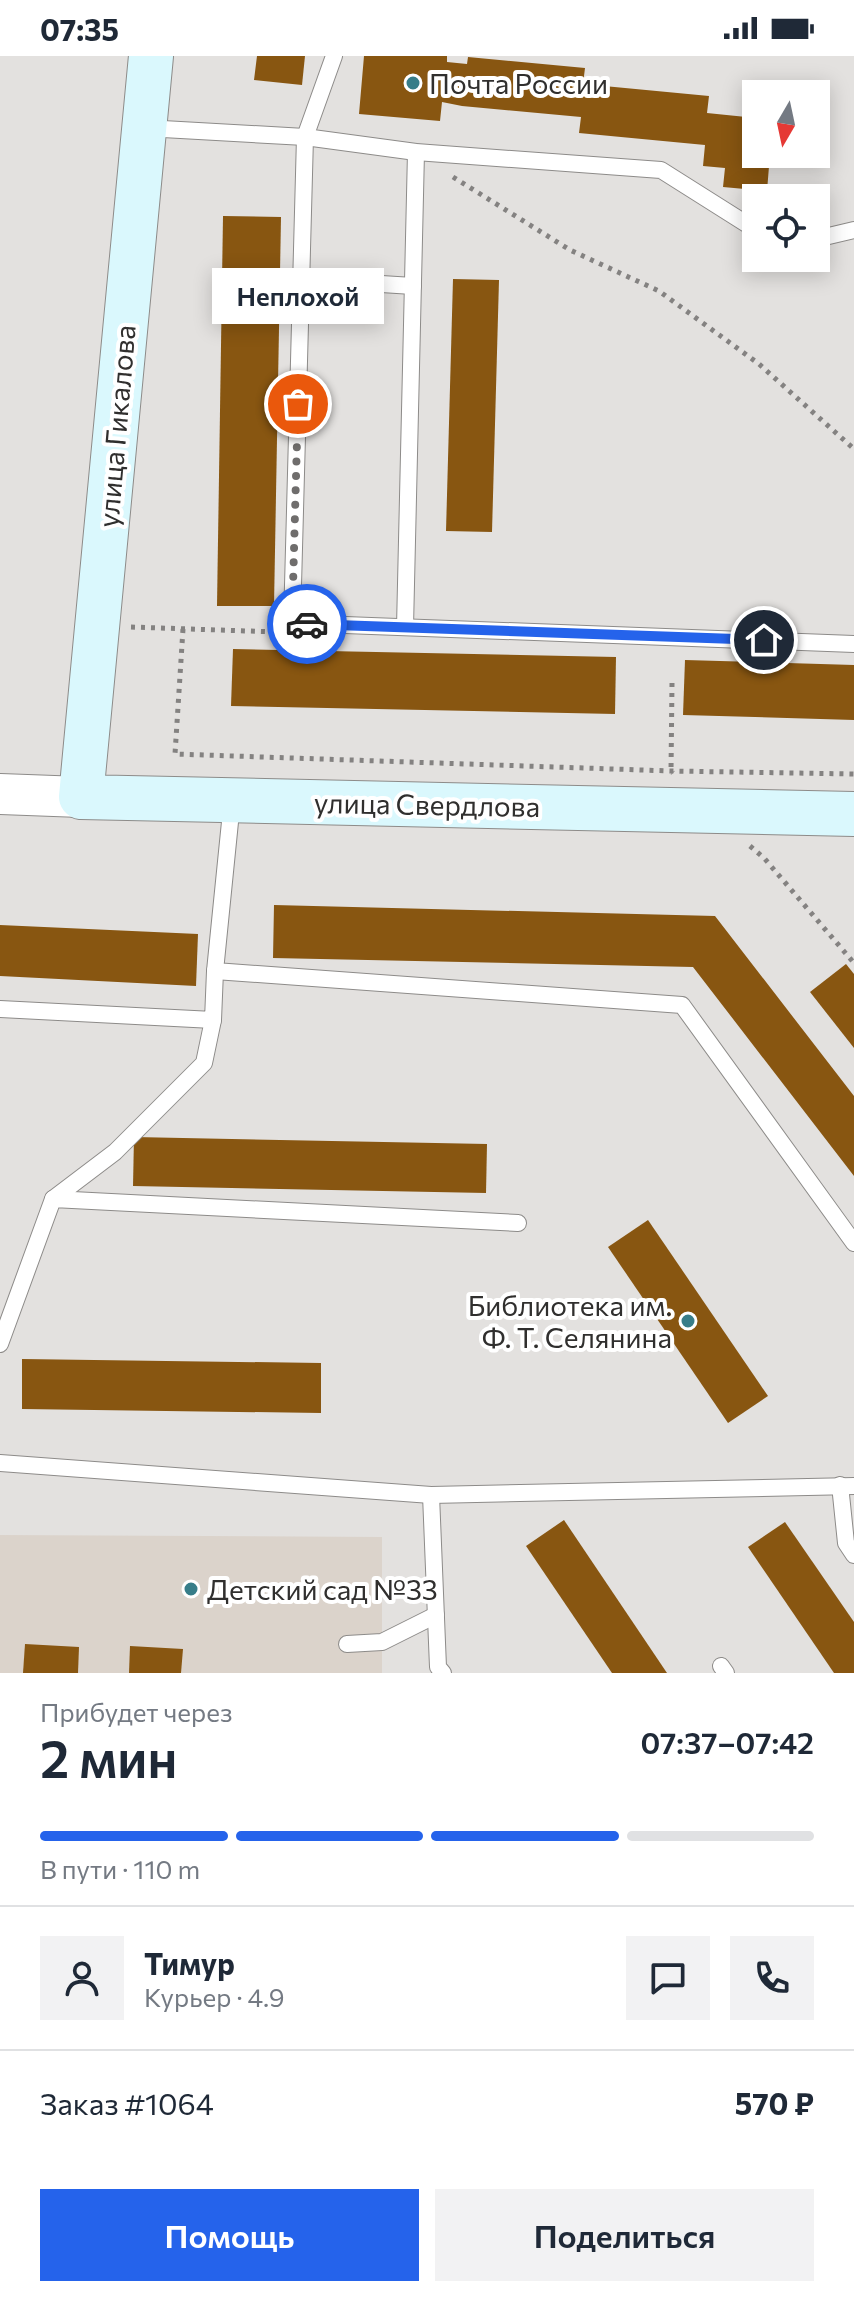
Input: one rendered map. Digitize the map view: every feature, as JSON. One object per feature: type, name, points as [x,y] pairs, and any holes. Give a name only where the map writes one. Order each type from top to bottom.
[{"type":"main road","name":"улица Гикалова","points":[[81,797],[151,56]]},
{"type":"main road","name":"улица Свердлова","points":[[81,797],[854,814]]},
{"type":"street","name":"улица Свердлова","points":[[0,794],[81,797]]},
{"type":"lane","points":[[334,56],[305,137],[292,623],[854,644]]},
{"type":"lane","points":[[144,128],[305,137],[416,152],[661,170],[742,221]]},
{"type":"lane","points":[[405,627],[416,152]]},
{"type":"lane","points":[[830,236],[854,230]]},
{"type":"lane","points":[[302,279],[413,286]]},
{"type":"lane","points":[[0,1344],[53,1199],[115,1152],[204,1063],[213,1020],[232,800]]},
{"type":"lane","points":[[215,971],[682,1005],[854,1243]]},
{"type":"lane","points":[[0,1009],[213,1020]]},
{"type":"lane","points":[[53,1199],[518,1223]]},
{"type":"lane","points":[[0,1463],[431,1495],[847,1486],[846,1543],[854,1555]]},
{"type":"lane","points":[[431,1495],[438,1667],[443,1673]]},
{"type":"lane","points":[[347,1644],[382,1642],[436,1615]]},
{"type":"path","points":[[416,152],[570,250],[659,291],[759,364],[854,449]]},
{"type":"path","points":[[128,626],[278,632]]},
{"type":"path","points":[[183,629],[175,754],[854,774]]},
{"type":"path","points":[[672,683],[671,771],[764,858],[854,963]]},
{"type":"shaded area","name":"Детский сад №33","points":[[0,1535],[382,1537],[382,1673],[0,1673]]},
{"type":"building","points":[[257,56],[305,56],[302,85],[254,80]]},
{"type":"building","points":[[364,56],[447,56],[447,62],[467,64],[468,57],[585,68],[583,84],[709,96],[707,113],[742,117],[742,168],[769,168],[768,184],[742,184],[742,189],[723,187],[725,168],[703,166],[705,145],[579,133],[581,117],[442,102],[440,121],[359,114]]},
{"type":"building","points":[[223,216],[281,217],[274,606],[217,606]]},
{"type":"building","points":[[453,279],[499,280],[492,532],[446,531]]},
{"type":"building","points":[[233,649],[616,657],[615,714],[231,706]]},
{"type":"building","points":[[685,660],[854,665],[854,720],[683,715]]},
{"type":"building","points":[[274,905],[715,916],[854,1096],[854,1176],[693,967],[273,958]]},
{"type":"building","points":[[0,925],[198,934],[196,986],[0,976]]},
{"type":"building","points":[[846,964],[854,974],[854,1048],[810,992]]},
{"type":"building","points":[[134,1137],[487,1144],[486,1193],[133,1186]]},
{"type":"building","name":"Библиотека им. Ф. Т. Селянина","points":[[648,1220],[768,1396],[728,1423],[608,1247]]},
{"type":"building","points":[[22,1359],[321,1363],[321,1413],[22,1409]]},
{"type":"building","points":[[564,1520],[667,1673],[612,1673],[526,1546]]},
{"type":"building","points":[[785,1522],[854,1622],[854,1673],[834,1673],[748,1547]]},
{"type":"building","points":[[25,1644],[79,1647],[78,1673],[23,1673]]},
{"type":"building","points":[[130,1646],[183,1649],[181,1673],[129,1673]]},
{"type":"way so far","points":[[298,404],[292,623],[307,624]]},
{"type":"place","name":"Почта России","points":[[413,83]]},
{"type":"place","name":"Неплохой","points":[[298,404]]},
{"type":"place","name":"Библиотека им. Ф. Т. Селянина","points":[[688,1321]]},
{"type":"place","name":"Детский сад №33","points":[[191,1589]]},
{"type":"route","points":[[307,624],[764,640]]}]
